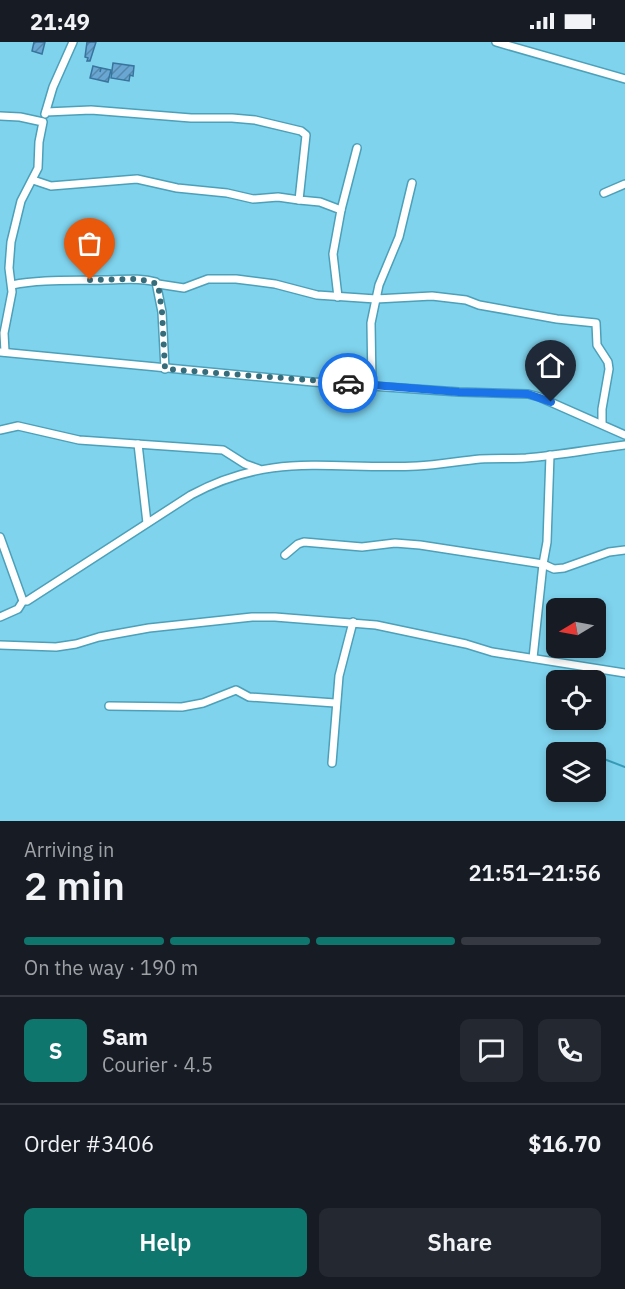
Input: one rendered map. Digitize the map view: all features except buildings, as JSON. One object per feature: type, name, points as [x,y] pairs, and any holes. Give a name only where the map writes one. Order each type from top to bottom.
[{"type":"street","points":[[74,42],[53,87],[39,142],[38,168],[33,180],[25,190],[15,222],[9,258],[12,285],[2,352],[165,369],[459,392],[528,394],[625,435]]},
{"type":"street","points":[[496,42],[625,79]]},
{"type":"street","points":[[46,112],[91,110],[191,118],[232,118],[255,120],[302,131],[306,135],[298,200]]},
{"type":"street","points":[[0,116],[43,122]]},
{"type":"street","points":[[338,297],[333,254],[341,210],[357,148]]},
{"type":"street","points":[[33,180],[51,186],[137,179],[177,188],[227,193],[253,199],[278,197],[320,202],[341,210]]},
{"type":"street","points":[[372,385],[371,322],[379,285],[399,237],[412,183]]},
{"type":"street","points":[[604,193],[625,184]]},
{"type":"street","points":[[12,285],[130,279],[151,280],[174,288],[184,288],[208,279],[236,279],[275,284],[317,295],[338,297],[376,299],[432,296],[466,300],[479,305],[596,323],[597,345],[608,362],[609,369],[602,409],[602,424]]},
{"type":"street","points":[[158,284],[165,369]]},
{"type":"street","points":[[0,430],[18,426],[79,440],[224,450],[245,464],[259,469]]},
{"type":"street","points":[[138,444],[147,524]]},
{"type":"street","points":[[0,617],[18,609],[23,601],[27,601],[214,483],[259,469],[284,465],[328,464],[408,466],[550,455],[625,445]]},
{"type":"street","points":[[533,658],[547,542],[550,455]]},
{"type":"street","points":[[0,537],[23,601]]},
{"type":"street","points":[[285,555],[304,542],[362,547],[395,543],[543,564],[554,569],[564,568],[609,552],[625,550]]},
{"type":"street","points":[[0,645],[56,647],[148,628],[252,617],[353,622],[412,632],[492,652],[625,673]]},
{"type":"street","points":[[332,763],[335,703],[339,676],[353,622]]},
{"type":"street","points":[[109,706],[182,707],[203,703],[236,690],[249,698],[335,703]]},
{"type":"waterway","points":[[606,760],[625,767]]},
{"type":"way so far","points":[[90,280],[139,279],[151,280],[158,284],[165,369],[348,383]]},
{"type":"route","points":[[348,383],[459,392],[528,394],[551,402]]}]
